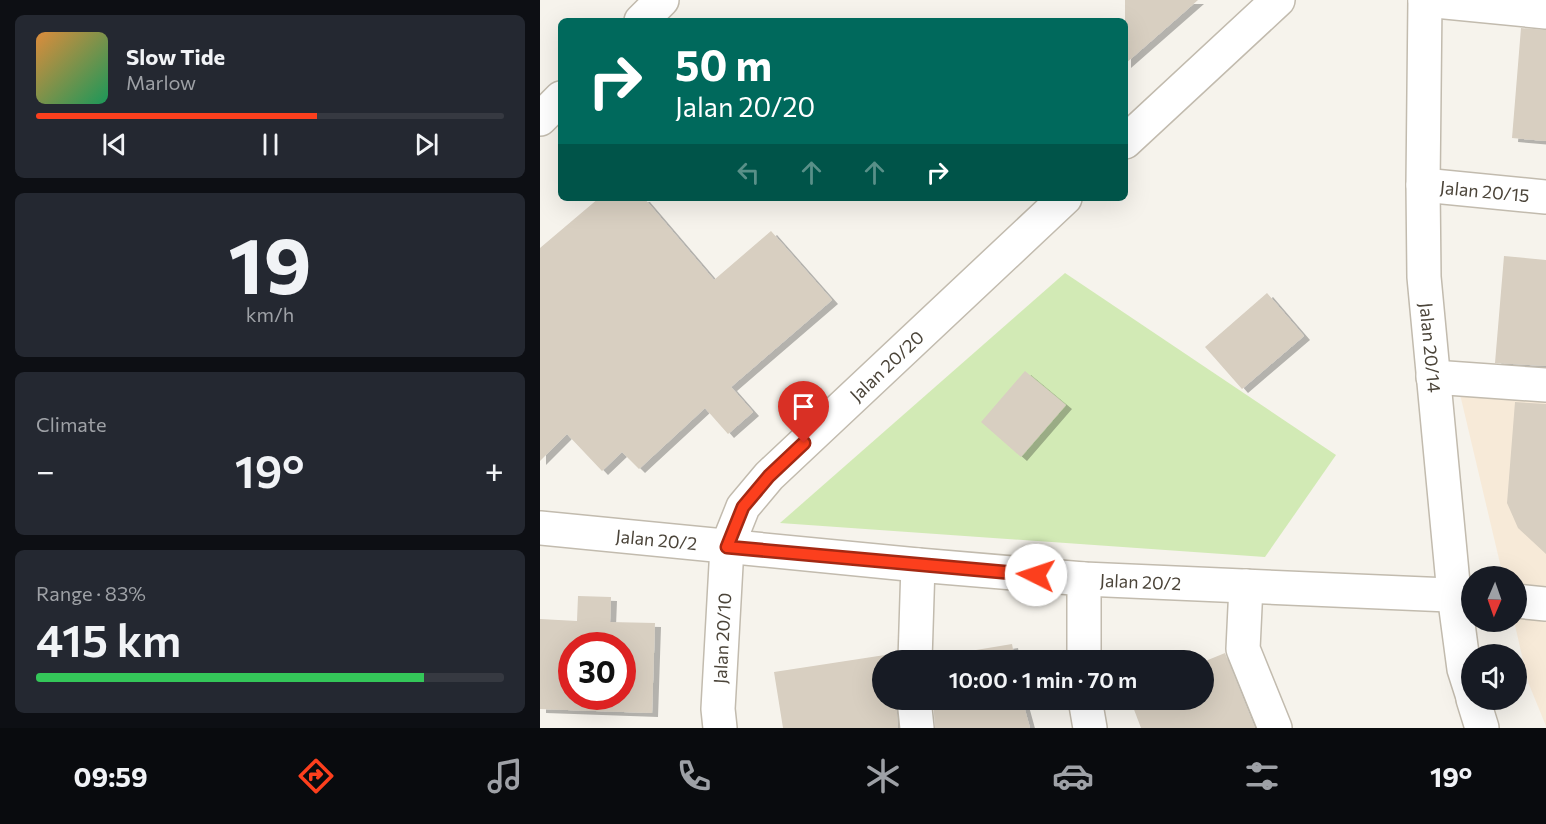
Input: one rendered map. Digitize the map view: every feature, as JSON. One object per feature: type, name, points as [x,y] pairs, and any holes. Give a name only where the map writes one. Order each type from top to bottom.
[{"type":"street","points":[[643,18],[662,0]]},
{"type":"street","points":[[1128,139],[1278,0]]},
{"type":"street","points":[[1425,0],[1546,12]]},
{"type":"street","name":"Jalan 20/14","points":[[1425,0],[1424,277],[1433,377],[1461,580]]},
{"type":"street","points":[[540,118],[558,101]]},
{"type":"street","name":"Jalan 20/15","points":[[1423,185],[1546,197]]},
{"type":"street","name":"Jalan 20/20","points":[[727,547],[743,507],[769,476],[1062,201]]},
{"type":"street","points":[[1433,377],[1546,385]]},
{"type":"street","name":"Jalan 20/2","points":[[540,528],[1084,579],[1461,595]]},
{"type":"street","name":"Jalan 20/10","points":[[720,728],[718,709],[727,547]]},
{"type":"street","points":[[915,650],[918,565]]},
{"type":"street","points":[[1084,579],[1084,650]]},
{"type":"street","points":[[1245,586],[1243,649],[1275,728]]},
{"type":"street","points":[[1527,602],[1546,604]]},
{"type":"street","points":[[915,710],[917,728]]},
{"type":"street","points":[[1088,710],[1090,728]]},
{"type":"street","points":[[1476,710],[1482,728]]},
{"type":"shaded area","points":[[1459,390],[1546,398],[1546,726],[1528,682],[1527,644],[1519,644],[1517,632],[1527,632],[1527,566],[1501,566]]},
{"type":"green space","points":[[1065,273],[1336,455],[1265,557],[780,523]]},
{"type":"building","points":[[1125,0],[1198,0],[1128,61],[1128,18],[1125,18]]},
{"type":"building","points":[[1521,28],[1546,30],[1546,141],[1512,138]]},
{"type":"building","points":[[595,201],[647,201],[714,280],[771,231],[832,300],[731,387],[753,412],[728,434],[705,408],[639,469],[622,452],[602,471],[567,434],[540,461],[540,248]]},
{"type":"building","points":[[1504,256],[1546,260],[1546,366],[1495,363]]},
{"type":"building","points":[[1267,293],[1304,336],[1242,389],[1205,347]]},
{"type":"building","points":[[1025,371],[1066,405],[1021,457],[981,422]]},
{"type":"building","points":[[1515,402],[1546,404],[1546,554],[1518,528],[1507,503]]},
{"type":"building","points":[[578,596],[611,597],[610,622],[655,623],[652,713],[568,710],[636,710],[636,632],[558,632],[558,710],[540,709],[540,619],[577,621]]},
{"type":"building","points":[[1012,644],[1013,650],[976,650]]},
{"type":"building","points":[[1225,653],[1255,728],[1141,728],[1134,710],[1214,710],[1214,658]]},
{"type":"building","points":[[872,657],[872,710],[897,710],[898,728],[783,728],[774,672]]},
{"type":"building","points":[[934,710],[1025,710],[1030,728],[935,728]]},
{"type":"route","points":[[804,443],[769,476],[743,507],[727,547],[1036,575]]}]
